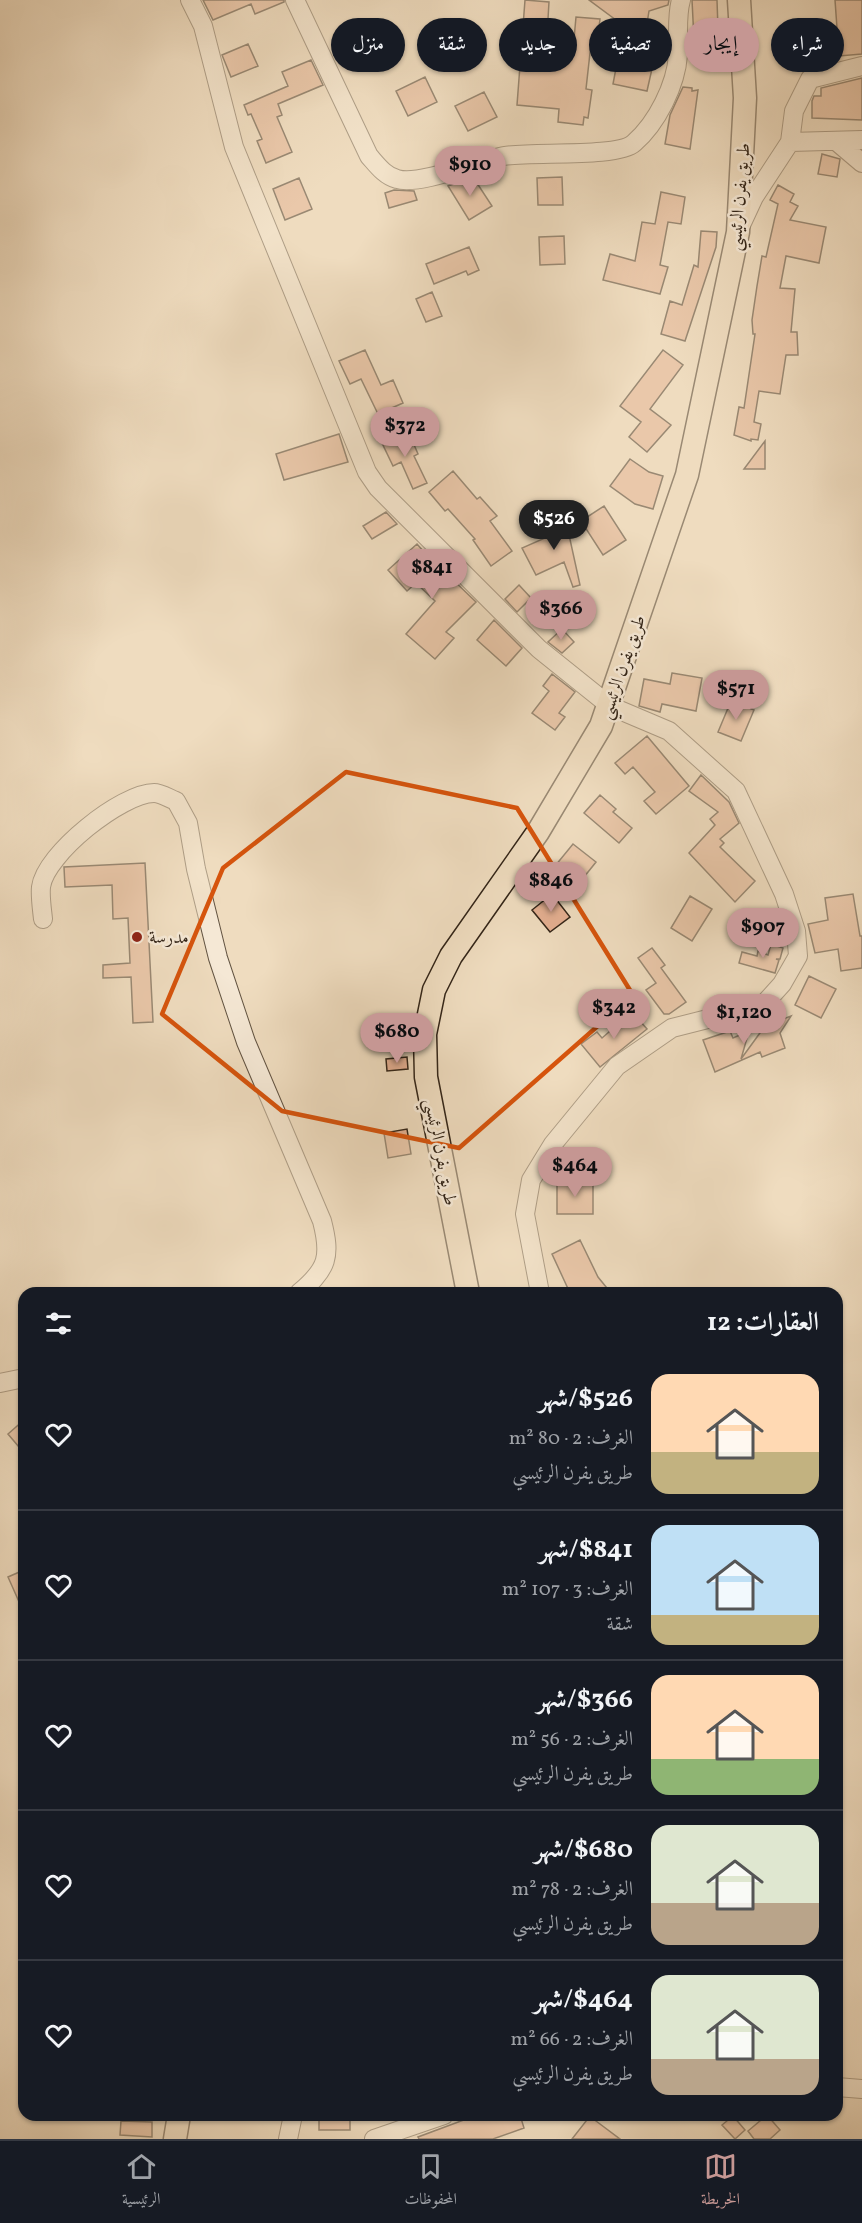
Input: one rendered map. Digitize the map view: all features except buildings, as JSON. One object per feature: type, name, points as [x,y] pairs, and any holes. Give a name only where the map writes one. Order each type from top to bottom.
[{"type":"main road","name":"طريق يفرن الرئيسي","points":[[467,1287],[426,1077],[425,1034],[434,990],[451,956],[538,832],[602,726],[687,475],[738,232],[745,98],[739,0]]},
{"type":"main road","points":[[175,2139],[178,2121]]},
{"type":"street","points":[[190,0],[203,26],[221,105],[234,147],[367,472],[378,488],[539,649],[610,706],[669,731],[736,791],[784,894],[796,931],[798,956],[782,984],[764,1005],[672,1028],[617,1066],[553,1144],[531,1180],[525,1214],[539,1287]]},
{"type":"street","points":[[295,0],[369,156],[381,170],[397,179],[413,180],[504,156],[550,152],[620,152],[634,144],[659,111],[671,87],[678,58],[681,0]]},
{"type":"street","points":[[738,232],[754,197],[790,142],[794,111],[810,79],[862,66]]},
{"type":"street","points":[[790,142],[862,140]]},
{"type":"street","points":[[836,141],[862,163]]},
{"type":"street","points":[[43,919],[41,885],[64,847],[96,820],[130,801],[154,793],[176,801],[188,823],[196,869],[218,958],[246,1042],[322,1221],[329,1248],[324,1267],[305,1287]]},
{"type":"street","points":[[0,1383],[18,1379]]},
{"type":"street","points":[[843,2087],[862,2089]]},
{"type":"street","points":[[288,2139],[292,2121]]},
{"type":"street","points":[[374,2139],[426,2121]]},
{"type":"highlighted area","points":[[346,772],[517,808],[633,995],[459,1148],[282,1111],[162,1014],[223,868]]},
{"type":"place","name":"مدرسة","points":[[137,937]]}]
